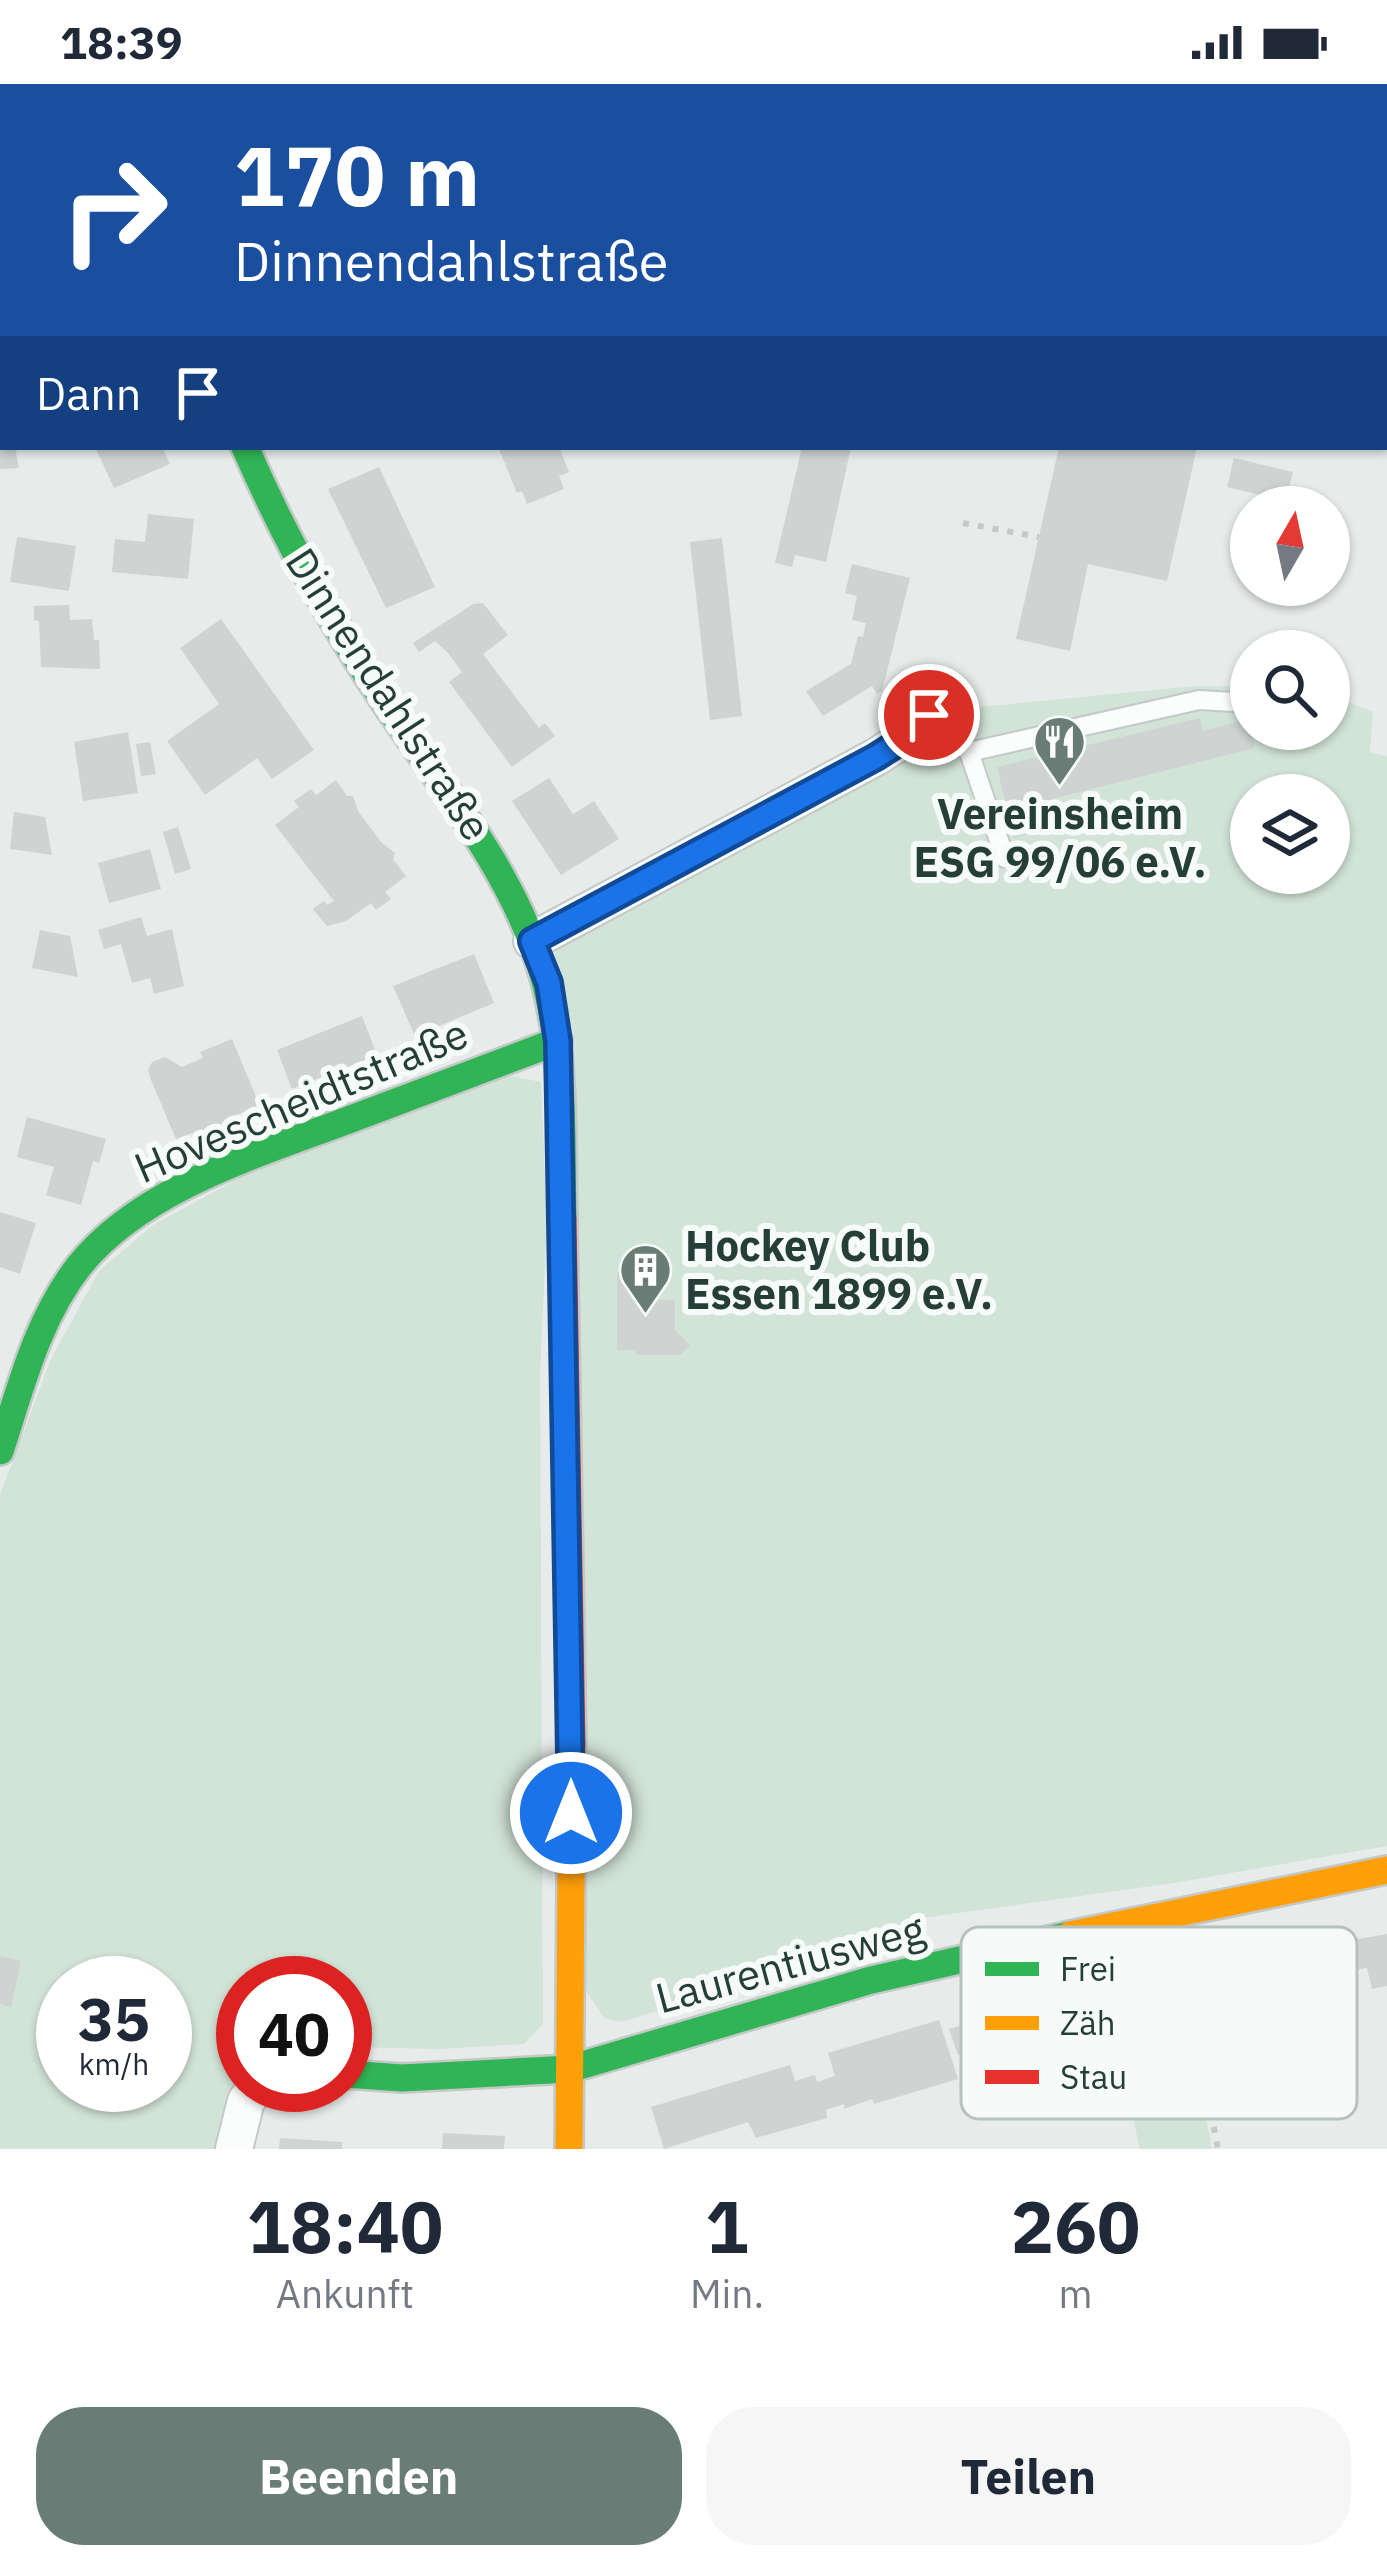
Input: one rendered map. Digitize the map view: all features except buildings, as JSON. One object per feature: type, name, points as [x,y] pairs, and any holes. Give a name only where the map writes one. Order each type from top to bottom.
[{"type":"street","name":"Dinnendahlstraße","points":[[246,450],[322,602],[381,697],[497,862],[549,983],[558,1041],[572,1726],[569,2149]]},
{"type":"street","points":[[532,941],[876,757],[912,734],[929,715]]},
{"type":"street","name":"Hovescheidtstraße","points":[[0,1451],[34,1346],[58,1296],[82,1262],[142,1208],[249,1157],[558,1041]]},
{"type":"street","name":"Laurentiusweg","points":[[1103,1927],[1387,1870]]},
{"type":"street","name":"Laurentiusweg","points":[[372,2076],[569,2069],[871,1980],[961,1959]]},
{"type":"street","points":[[234,2149],[243,2112]]},
{"type":"lane","points":[[969,752],[1199,700],[1230,702]]},
{"type":"lane","points":[[929,715],[969,752],[1005,858]]},
{"type":"path","points":[[1283,84],[1295,84]]},
{"type":"path","points":[[963,523],[1039,537]]},
{"type":"path","points":[[1173,1911],[1176,1927]]},
{"type":"path","points":[[1212,2119],[1218,2149]]},
{"type":"green space","points":[[1230,686],[1230,750],[1350,750],[1350,703],[1373,712],[1370,752],[1387,756],[1387,1846],[1174,1883],[923,1918],[864,1946],[622,2022],[604,2018],[583,1986],[555,945],[937,711]]},
{"type":"green space","points":[[512,1076],[541,1082],[547,1222],[540,1374],[543,2024],[524,2044],[372,2048],[372,1956],[216,1956],[216,2112],[238,2112],[230,2149],[0,2149],[0,1495],[50,1361],[99,1271],[153,1225],[254,1170]]},
{"type":"green space","points":[[1168,1915],[1170,1927],[1109,1927]]},
{"type":"green space","points":[[1133,2119],[1206,2119],[1212,2149],[1140,2149]]},
{"type":"traffic: fast","points":[[246,450],[325,605],[491,858],[526,927],[554,1026],[563,1219]]},
{"type":"traffic: fast","points":[[0,1451],[32,1355],[64,1287],[105,1239],[135,1215],[242,1160],[558,1041]]},
{"type":"traffic: fast","points":[[372,2076],[569,2069],[871,1980],[961,1960]]},
{"type":"traffic: slow","points":[[569,2149],[572,1745]]},
{"type":"traffic: slow","points":[[1109,1927],[1387,1870]]},
{"type":"traffic: jam","points":[[563,1219],[572,1745]]},
{"type":"place","name":"Vereinsheim ESG 99/06 e.V.","points":[[1060,787]]},
{"type":"place","name":"Hockey Club Essen 1899 e.V.","points":[[646,1315]]},
{"type":"route","points":[[571,1813],[558,1041],[549,983],[532,941],[876,757],[912,734],[929,715]]}]
